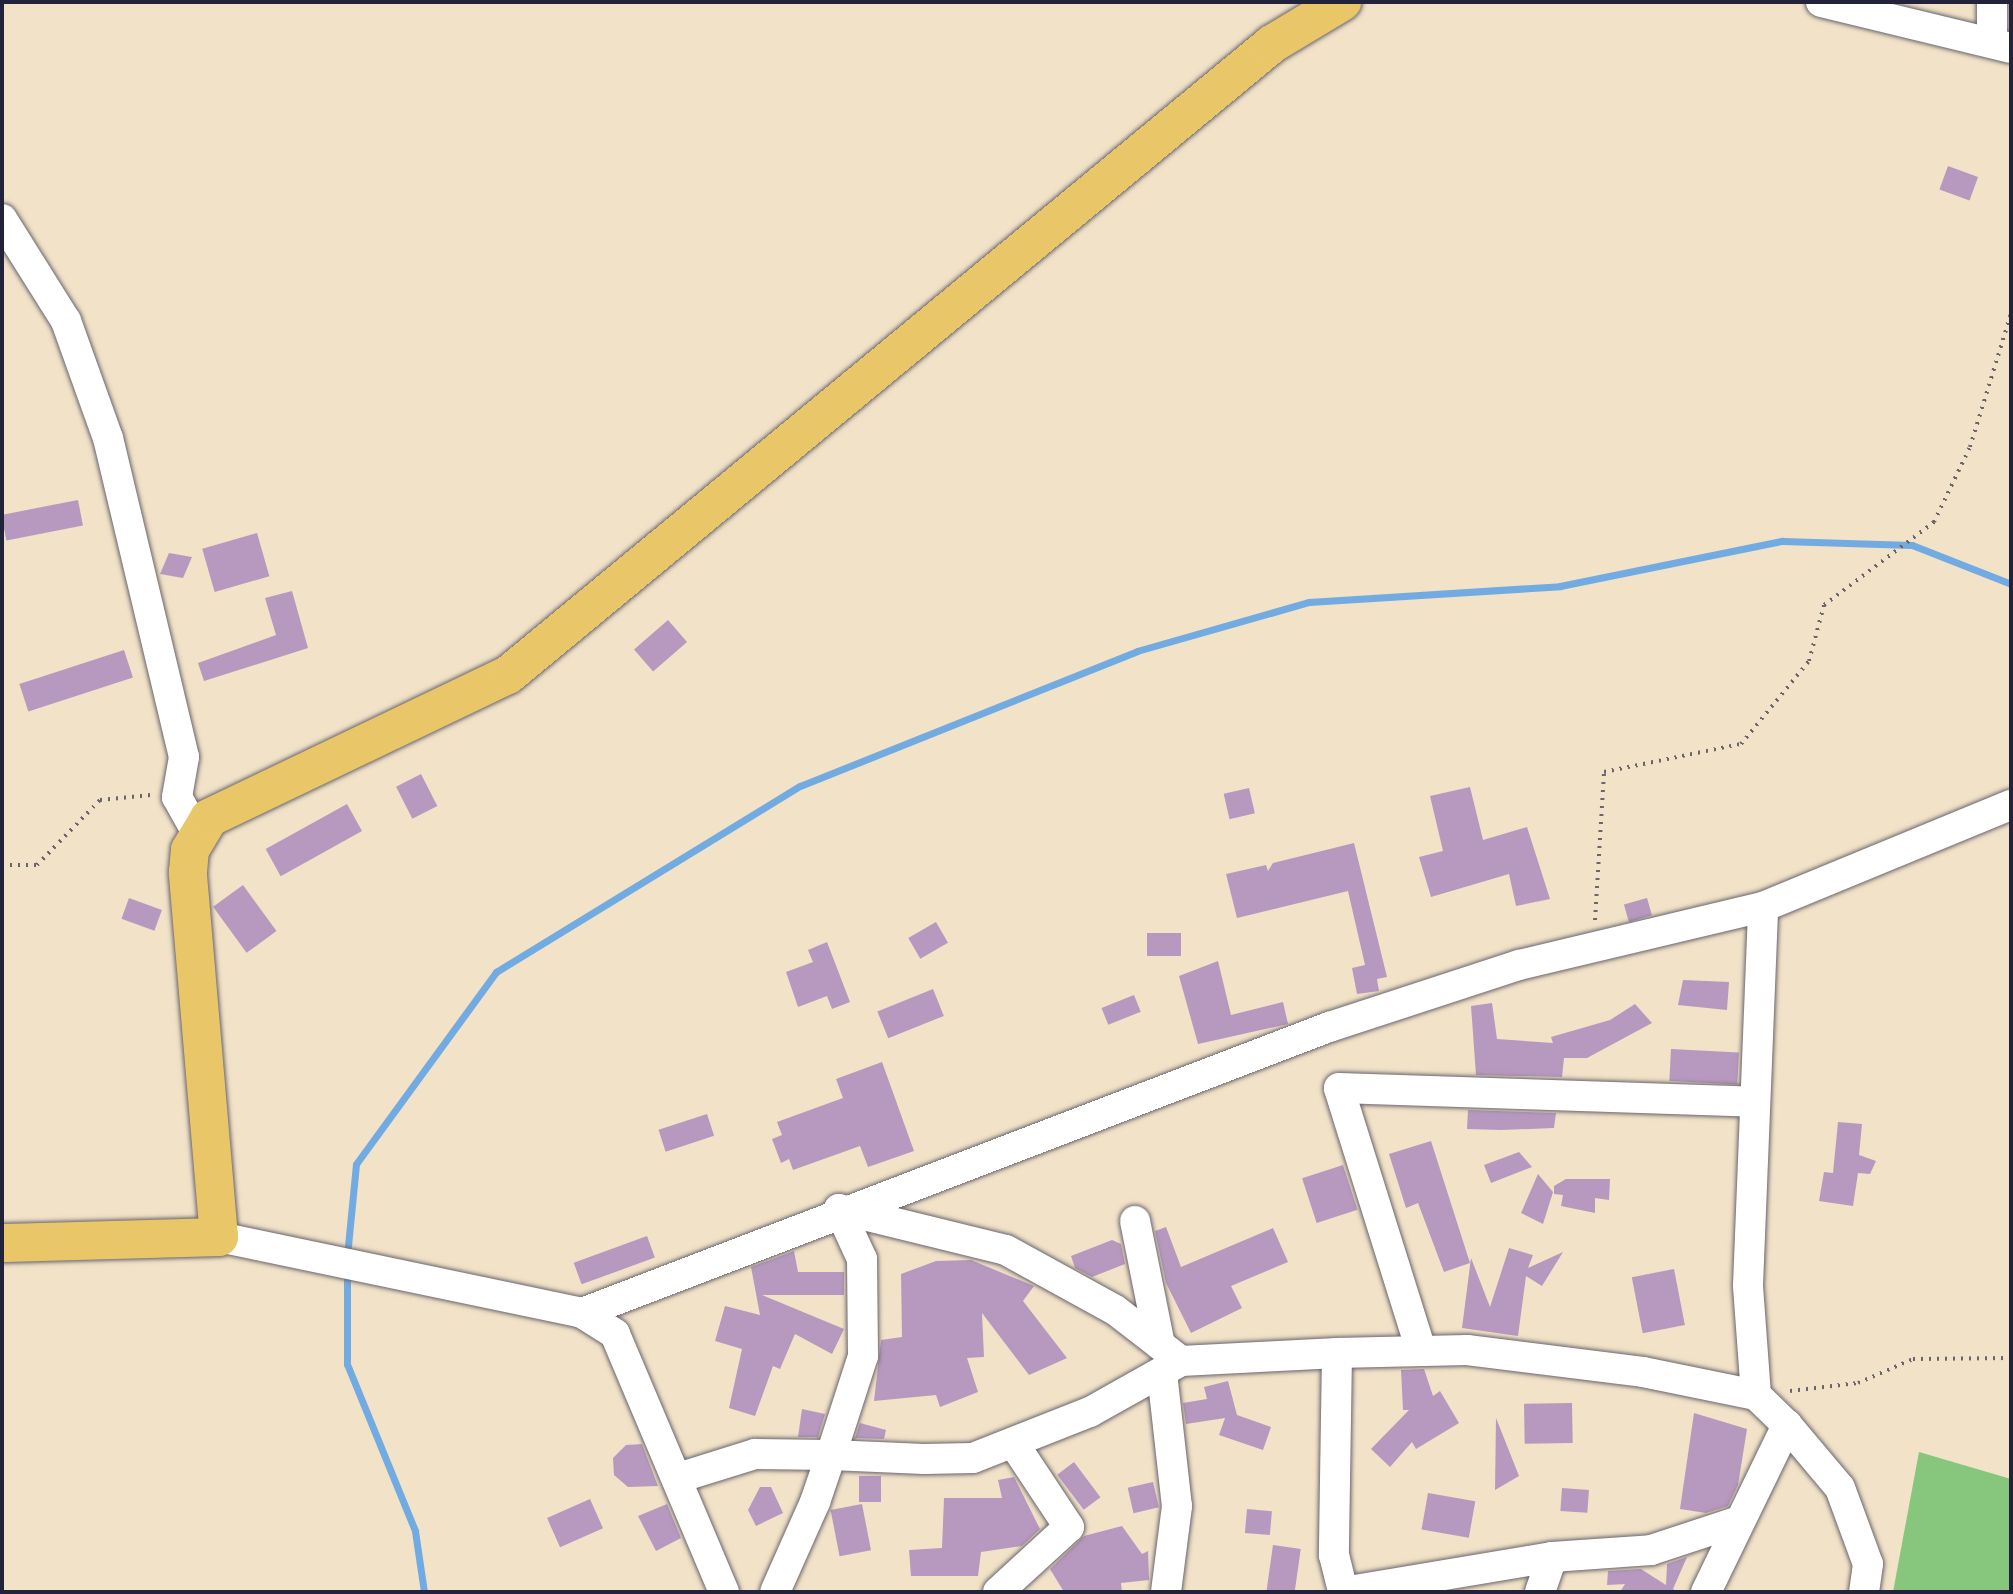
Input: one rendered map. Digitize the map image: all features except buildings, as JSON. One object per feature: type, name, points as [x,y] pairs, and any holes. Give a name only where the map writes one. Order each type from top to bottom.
[{"type":"main road","points":[[2,1243],[219,1237],[190,905],[197,833],[229,803],[508,675],[1272,44],[1342,2]]},
{"type":"street","points":[[1821,2],[2002,45],[1992,2]]},
{"type":"street","points":[[2,219],[66,321],[108,438],[184,757],[177,797],[197,833]]},
{"type":"street","points":[[582,1313],[839,1209],[1329,1027],[1594,947],[1763,907],[2011,805]]},
{"type":"street","points":[[1756,1395],[1748,1285],[1763,907]]},
{"type":"street","points":[[1420,1347],[1339,1088],[1755,1102]]},
{"type":"street","points":[[839,1209],[1006,1250],[1115,1310],[1168,1360]]},
{"type":"street","points":[[775,1592],[831,1455],[863,1356],[862,1259],[839,1209]]},
{"type":"street","points":[[1135,1221],[1168,1360],[1177,1506],[1166,1592]]},
{"type":"street","points":[[219,1237],[582,1313],[615,1334],[724,1592]]},
{"type":"street","points":[[678,1478],[755,1454],[973,1458],[1016,1447],[1168,1360],[1420,1347],[1643,1372],[1756,1395],[1787,1425],[1840,1488],[1868,1564],[1864,1592]]},
{"type":"street","points":[[1337,1353],[1334,1555],[1343,1592],[1552,1557],[1651,1550],[1739,1521]]},
{"type":"street","points":[[1706,1592],[1787,1425]]},
{"type":"street","points":[[998,1592],[1069,1527],[1016,1447]]},
{"type":"street","points":[[1540,1592],[1552,1557]]},
{"type":"path","points":[[1594,947],[1604,772],[1741,744],[1809,661],[1824,605],[1934,522],[1970,447],[2011,314]]},
{"type":"path","points":[[2,865],[37,865],[100,800],[177,797]]},
{"type":"path","points":[[1756,1395],[1858,1383],[1913,1359],[2011,1358]]},
{"type":"green space","points":[[1919,1452],[2011,1479],[2011,1592],[1893,1592]]},
{"type":"waterway","points":[[347,1256],[356,1164],[496,972],[800,786],[1137,651],[1309,602],[1560,586],[1782,541],[1912,545],[2011,584]]},
{"type":"waterway","points":[[347,1272],[347,1364],[415,1531],[424,1592]]}]
